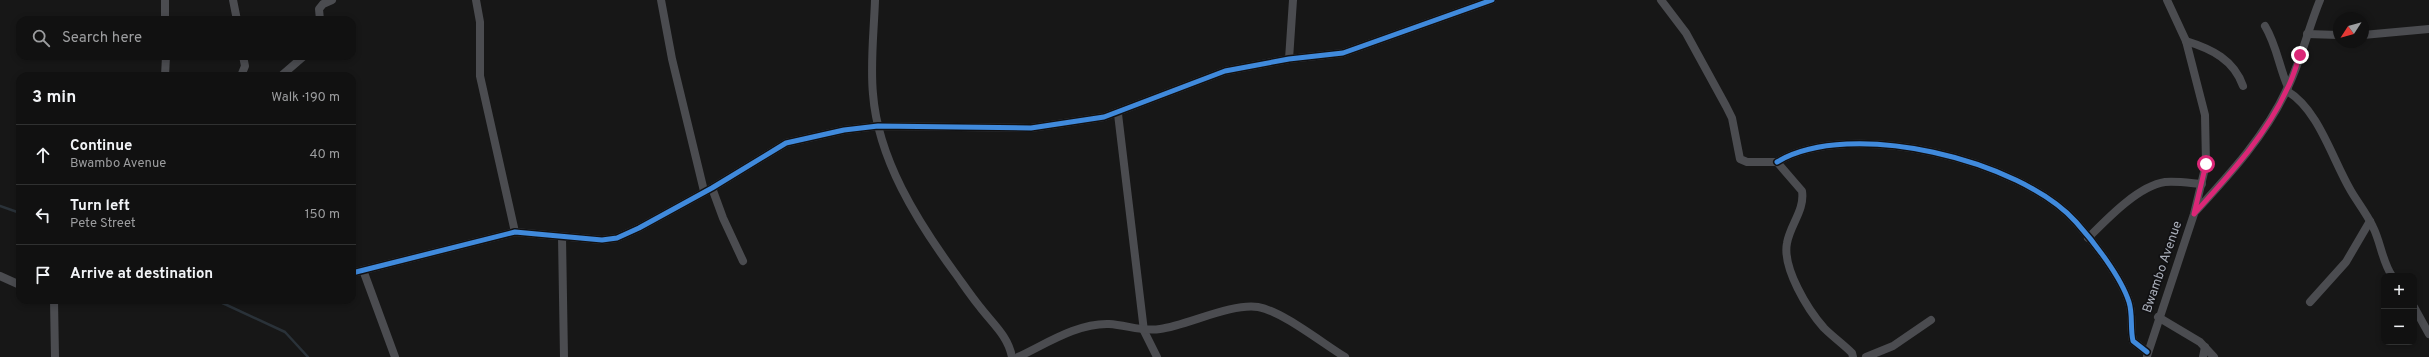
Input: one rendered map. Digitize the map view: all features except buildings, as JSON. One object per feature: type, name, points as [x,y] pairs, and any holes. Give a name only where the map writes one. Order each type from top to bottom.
[{"type":"street","points":[[165,0],[165,16]]},
{"type":"street","points":[[233,0],[236,16]]},
{"type":"street","points":[[320,16],[319,9],[323,4],[332,0]]},
{"type":"street","points":[[476,0],[480,22],[480,76],[515,232]]},
{"type":"street","points":[[661,0],[676,74],[708,189],[743,261]]},
{"type":"street","points":[[875,0],[873,94],[878,126],[904,192],[944,258],[980,308],[1007,339],[1012,357]]},
{"type":"street","points":[[1289,59],[1293,0]]},
{"type":"street","points":[[356,272],[515,232],[602,240],[617,238],[639,228],[786,143],[844,130],[878,126],[1031,128],[1086,121],[1118,114],[1225,71],[1289,59],[1343,53],[1492,0]]},
{"type":"street","points":[[1661,0],[1686,33],[1732,118],[1740,159],[1747,162],[1777,162],[1794,152],[1842,142],[1894,145],[1920,149],[1989,169],[2025,184],[2061,208],[2107,261],[2129,301],[2133,341],[2147,355]]},
{"type":"street","name":"Bwambo Avenue","points":[[2147,355],[2158,316],[2194,214],[2206,164],[2206,126],[2186,41],[2167,0]]},
{"type":"street","points":[[2194,214],[2235,168],[2271,118],[2288,89],[2306,34],[2320,0]]},
{"type":"street","points":[[2265,26],[2278,52],[2282,74],[2288,89],[2312,115],[2351,191],[2370,221],[2384,260],[2390,273]]},
{"type":"street","points":[[2369,34],[2429,29]]},
{"type":"street","points":[[2306,34],[2333,35]]},
{"type":"street","points":[[2186,41],[2207,48],[2222,56],[2236,71],[2243,86]]},
{"type":"street","points":[[165,72],[166,60]]},
{"type":"street","points":[[243,72],[245,66],[244,60]]},
{"type":"street","points":[[286,72],[299,60]]},
{"type":"street","points":[[1118,114],[1144,330],[1157,357]]},
{"type":"street","points":[[1777,162],[1802,191],[1802,205],[1786,244],[1786,256],[1794,280],[1808,306],[1824,328],[1848,349],[1853,357]]},
{"type":"street","points":[[2088,238],[2109,217],[2149,188],[2164,182],[2202,184]]},
{"type":"street","points":[[2310,302],[2346,262],[2370,221]]},
{"type":"street","points":[[562,237],[564,357]]},
{"type":"street","points":[[363,270],[396,357]]},
{"type":"street","points":[[0,276],[16,283]]},
{"type":"street","points":[[54,304],[55,357]]},
{"type":"street","points":[[1018,357],[1078,329],[1110,324],[1144,330],[1161,329],[1240,308],[1256,307],[1280,316],[1345,357]]},
{"type":"street","points":[[2415,309],[2429,334]]},
{"type":"street","points":[[2158,316],[2179,328],[2205,347],[2214,357]]},
{"type":"street","points":[[1866,357],[1893,346],[1931,320]]},
{"type":"street","points":[[2203,357],[2205,347]]},
{"type":"waterway","points":[[0,206],[16,212]]},
{"type":"waterway","points":[[225,304],[285,332],[308,357]]},
{"type":"cycle path","points":[[356,272],[515,232],[602,240],[617,238],[639,228],[712,188],[786,143],[844,130],[878,126],[1031,128],[1104,117],[1225,71],[1289,59],[1343,53],[1492,0]]},
{"type":"cycle path","points":[[1777,162],[1809,149],[1847,144],[1889,145],[1933,152],[1976,164],[2016,180],[2050,200],[2076,222],[2091,239],[2113,271],[2125,292],[2131,312],[2133,341],[2147,352]]},
{"type":"route","points":[[2206,164],[2194,214],[2235,168],[2271,118],[2287,90],[2300,55]]}]
